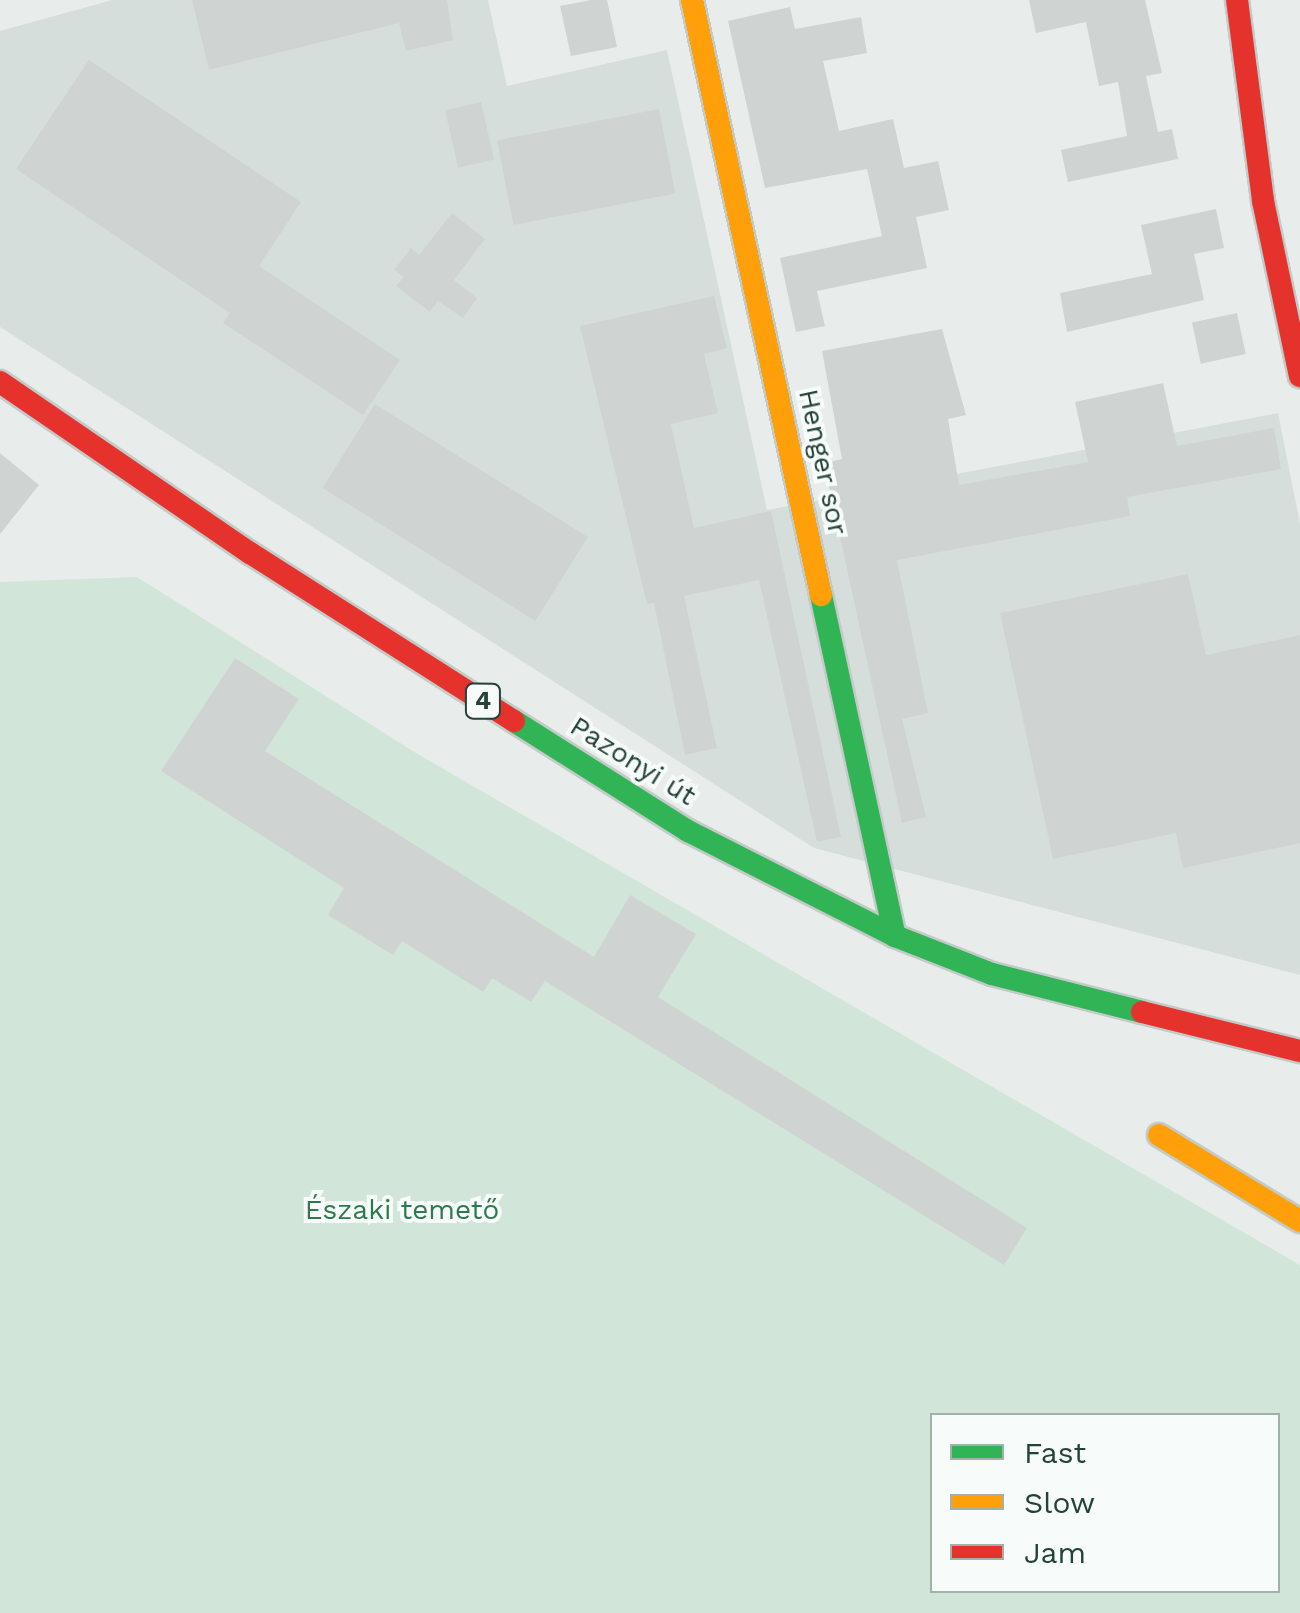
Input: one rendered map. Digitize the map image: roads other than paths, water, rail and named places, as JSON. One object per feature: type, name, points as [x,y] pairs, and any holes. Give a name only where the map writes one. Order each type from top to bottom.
[{"type":"street","name":"Henger sor","points":[[692,0],[895,936]]},
{"type":"street","points":[[1237,0],[1264,201],[1300,376]]},
{"type":"street","name":"Pazonyi út","points":[[0,382],[250,553],[688,831],[895,936],[992,974],[1300,1051]]},
{"type":"street","points":[[1159,1135],[1300,1221]]},
{"type":"park label","name":"Északi temető","points":[[402,1210]]}]
